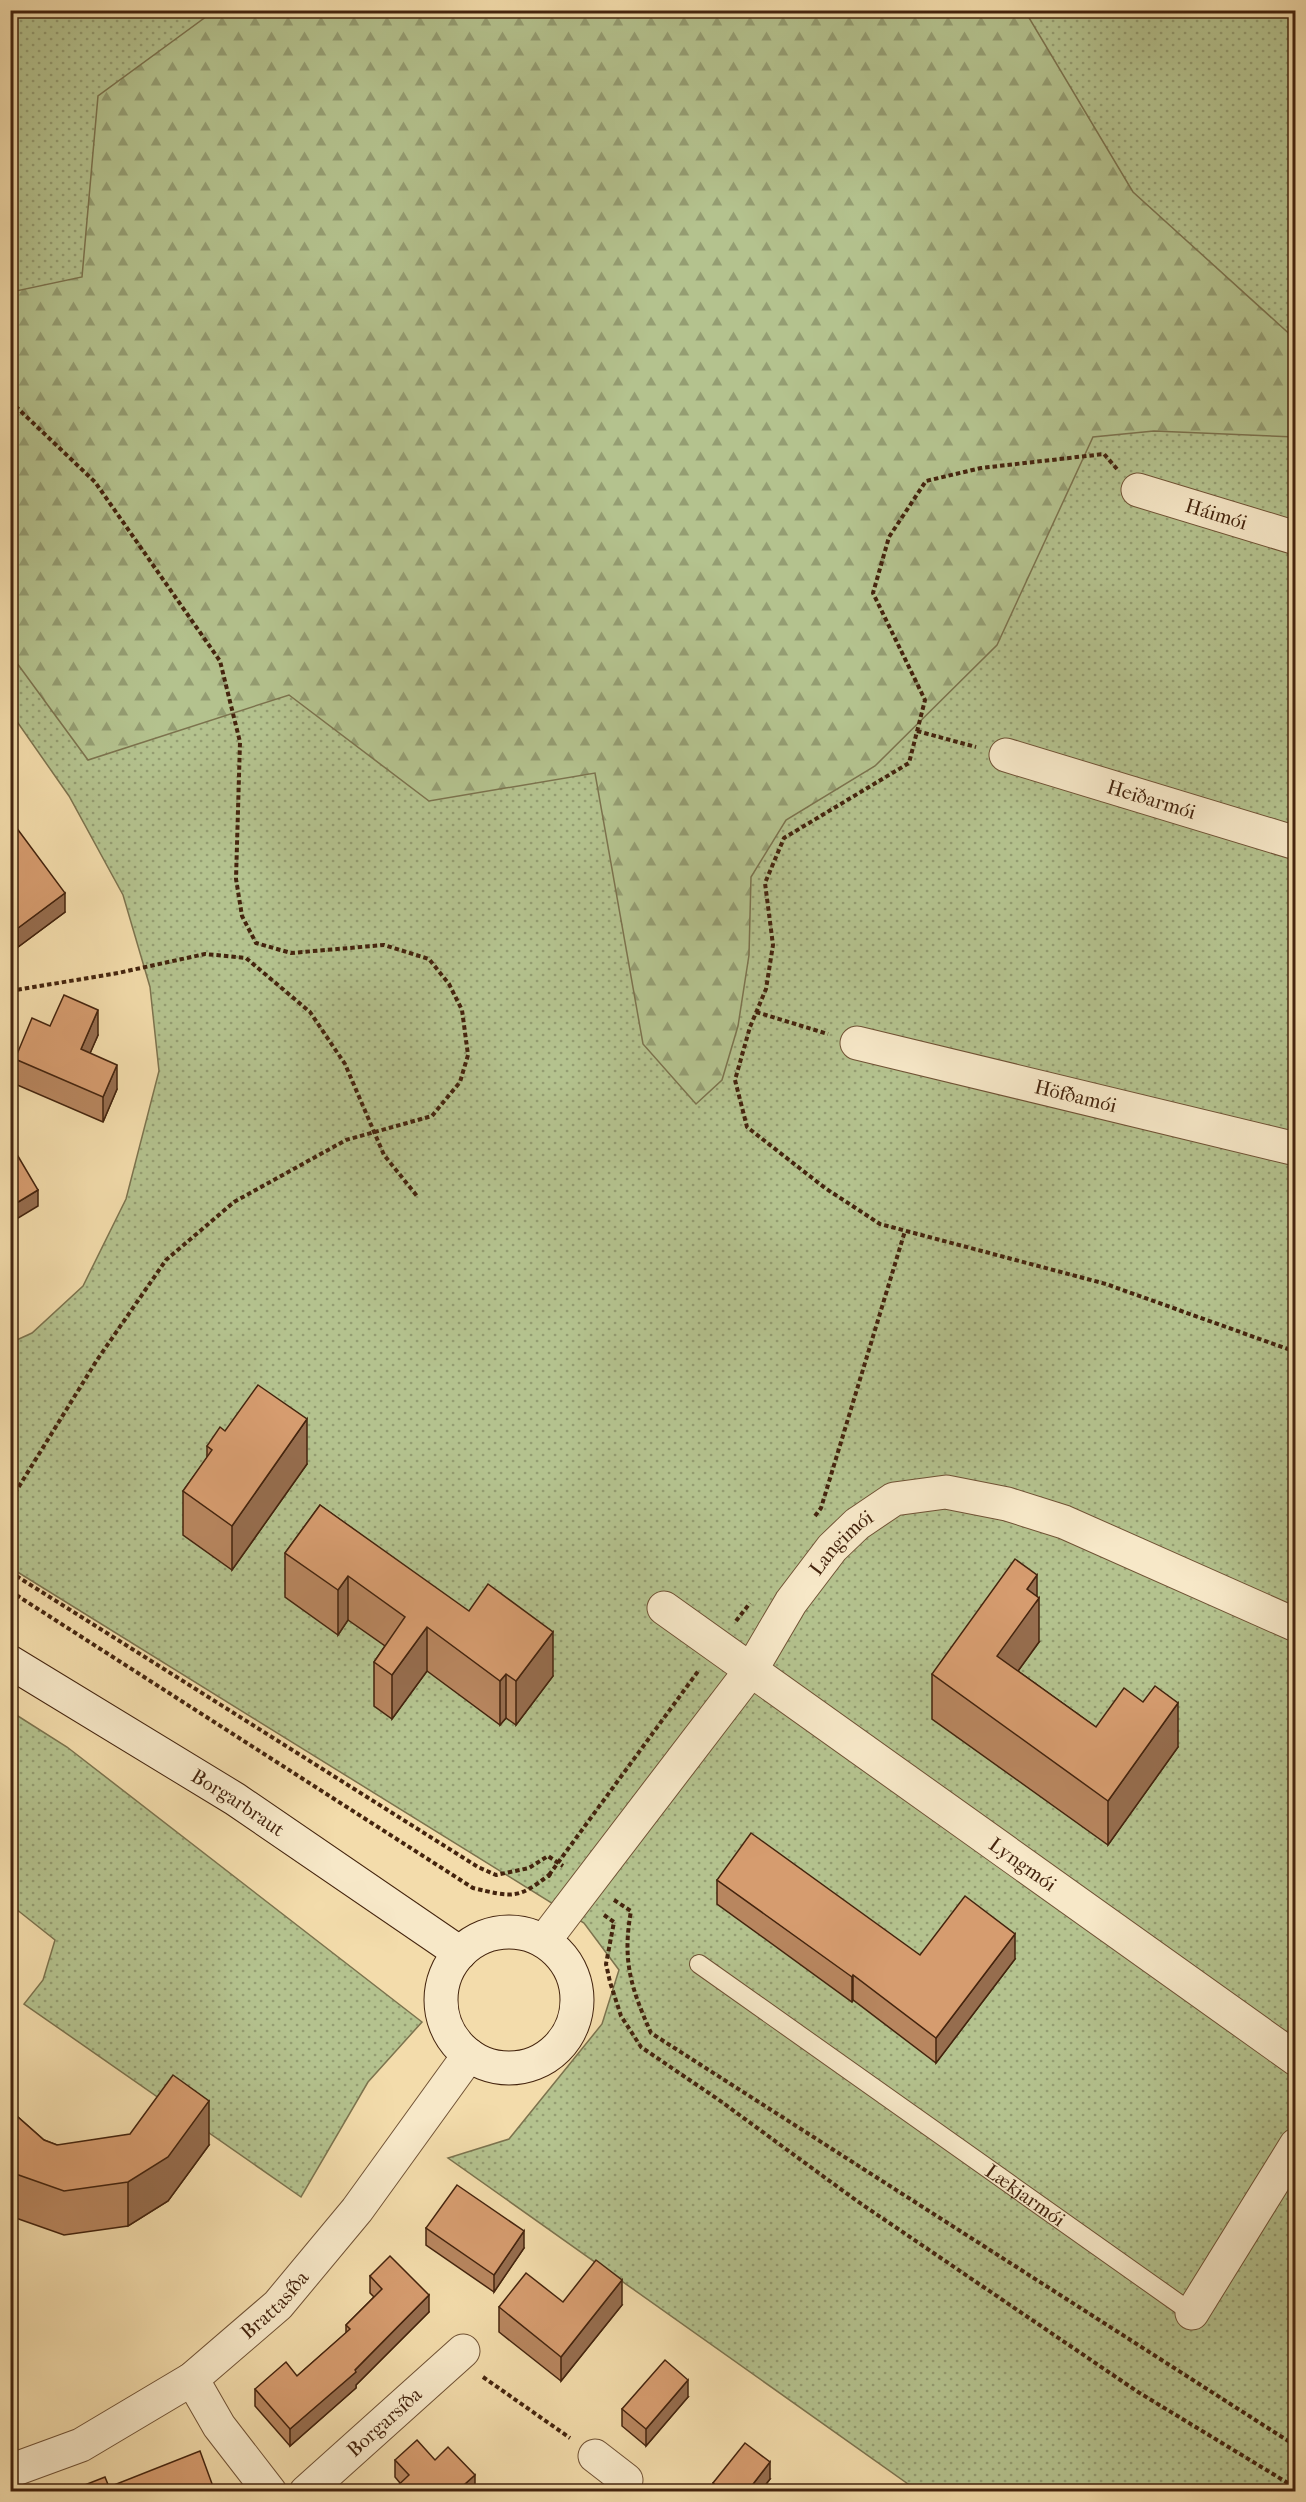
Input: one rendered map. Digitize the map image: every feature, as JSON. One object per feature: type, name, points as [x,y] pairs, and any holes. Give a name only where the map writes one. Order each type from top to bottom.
[{"type":"street","name":"Háimói","points":[[1138,490],[1296,538]]},
{"type":"street","name":"Heiðarmói","points":[[1005,755],[1296,843]]},
{"type":"street","name":"Höfðamói","points":[[857,1043],[1296,1149]]},
{"type":"street","name":"Langimói","points":[[544,1941],[751,1670],[791,1602],[832,1548],[857,1524],[894,1499],[945,1492],[1007,1504],[1064,1522],[1296,1625]]},
{"type":"street","name":"Lyngmói","points":[[664,1608],[1296,2059]]},
{"type":"street","name":"Borgarbraut","points":[[10,1662],[235,1799],[460,1953]]},
{"type":"street","points":[[501,1932],[524,1933],[544,1941],[561,1955],[572,1973],[577,1994],[576,2016],[567,2036],[553,2052],[534,2063],[513,2068],[490,2065],[469,2055],[453,2039],[443,2018],[441,1995],[447,1972],[460,1953],[478,1939],[501,1932]]},
{"type":"street","name":"Brattasíða","points":[[10,2471],[81,2445],[192,2379],[278,2305],[357,2210],[469,2055]]},
{"type":"street","name":"Lækjarmói","points":[[1192,2313],[1296,2145]]},
{"type":"street","name":"Borgarsíða","points":[[306,2492],[459,2355]]},
{"type":"street","points":[[192,2379],[219,2426],[270,2492]]},
{"type":"street","points":[[595,2456],[630,2488]]},
{"type":"lane","name":"Lækjarmói","points":[[699,1964],[1192,2313]]},
{"type":"path","points":[[10,401],[95,482],[220,661],[240,742],[236,879],[242,916],[256,943],[291,952],[384,945],[429,959],[450,984],[462,1010],[468,1054],[460,1082],[432,1116],[346,1140],[234,1202],[166,1260],[97,1360],[10,1501]]},
{"type":"path","points":[[1138,490],[1104,454],[981,468],[926,481],[889,537],[873,593],[926,700],[909,763],[784,838],[765,883],[773,945],[766,989],[756,1012],[735,1080],[747,1128],[825,1188],[880,1224],[1106,1284],[1296,1352]]},
{"type":"path","points":[[917,731],[1005,755]]},
{"type":"path","points":[[10,991],[117,973],[205,954],[246,957],[310,1012],[345,1064],[384,1155],[417,1196]]},
{"type":"path","points":[[756,1012],[857,1043]]},
{"type":"path","points":[[814,1518],[821,1509],[904,1231]]},
{"type":"path","points":[[10,1572],[478,1867],[496,1875],[529,1868],[548,1856],[558,1863],[614,1922],[606,1964],[610,1982],[621,2016],[642,2047],[857,2201],[1138,2392],[1296,2488]]},
{"type":"path","points":[[10,1591],[473,1888],[504,1895],[527,1892],[549,1875],[752,1600]]},
{"type":"path","points":[[549,1875],[631,1911],[627,1936],[630,1976],[634,1994],[651,2033],[1296,2446]]},
{"type":"path","points":[[459,2355],[595,2456]]},
{"type":"green space","points":[[11,11],[1295,11],[1295,2491],[918,2491],[448,2158],[509,2139],[602,2024],[619,1970],[584,1923],[11,1568],[10,1343],[32,1333],[83,1286],[126,1199],[159,1071],[150,987],[123,895],[69,796],[11,713]]},
{"type":"green space","points":[[214,11],[1025,11],[1133,192],[1295,339],[1295,437],[1154,431],[1093,437],[997,645],[875,766],[786,820],[751,877],[749,955],[738,1026],[722,1080],[696,1104],[643,1044],[595,773],[429,801],[289,695],[88,760],[11,655],[11,292],[82,277],[98,96]]},
{"type":"green space","points":[[10,1711],[67,1747],[422,2022],[368,2082],[301,2197],[24,2004],[43,1980],[55,1940],[11,1905]]},
{"type":"building","points":[[10,819],[65,893],[18,928],[10,918]]},
{"type":"building","points":[[64,995],[98,1010],[81,1049],[117,1065],[103,1097],[15,1059],[32,1018],[50,1026]]},
{"type":"building","points":[[12,1146],[38,1190],[10,1207],[10,1147]]},
{"type":"building","points":[[258,1385],[307,1419],[232,1526],[183,1491],[212,1450],[207,1446],[220,1427],[225,1431]]},
{"type":"building","points":[[320,1505],[469,1611],[488,1584],[553,1632],[516,1681],[506,1674],[500,1681],[427,1627],[392,1675],[374,1662],[405,1617],[348,1576],[338,1590],[285,1553]]},
{"type":"building","points":[[1015,1559],[1037,1575],[1027,1589],[1039,1598],[997,1656],[1096,1727],[1124,1688],[1143,1702],[1155,1686],[1178,1703],[1108,1801],[932,1674]]},
{"type":"building","points":[[751,1833],[920,1955],[965,1896],[1015,1934],[936,2038],[853,1975],[852,1977],[717,1880]]},
{"type":"building","points":[[173,2075],[209,2101],[168,2157],[128,2182],[64,2191],[10,2170],[10,2110],[44,2140],[57,2145],[130,2134]]},
{"type":"building","points":[[457,2185],[524,2231],[494,2275],[426,2228]]},
{"type":"building","points":[[390,2256],[429,2295],[355,2370],[356,2372],[290,2429],[255,2389],[286,2362],[297,2376],[350,2329],[346,2325],[382,2289],[370,2276]]},
{"type":"building","points":[[596,2260],[622,2280],[561,2357],[499,2307],[526,2273],[563,2302]]},
{"type":"building","points":[[665,2360],[688,2380],[646,2429],[622,2409]]},
{"type":"building","points":[[417,2440],[435,2460],[448,2447],[475,2475],[456,2492],[391,2492],[409,2475],[395,2460]]},
{"type":"building","points":[[745,2443],[770,2462],[747,2492],[724,2492],[713,2483]]},
{"type":"building","points":[[200,2451],[215,2492],[67,2492],[105,2477],[109,2487]]}]
